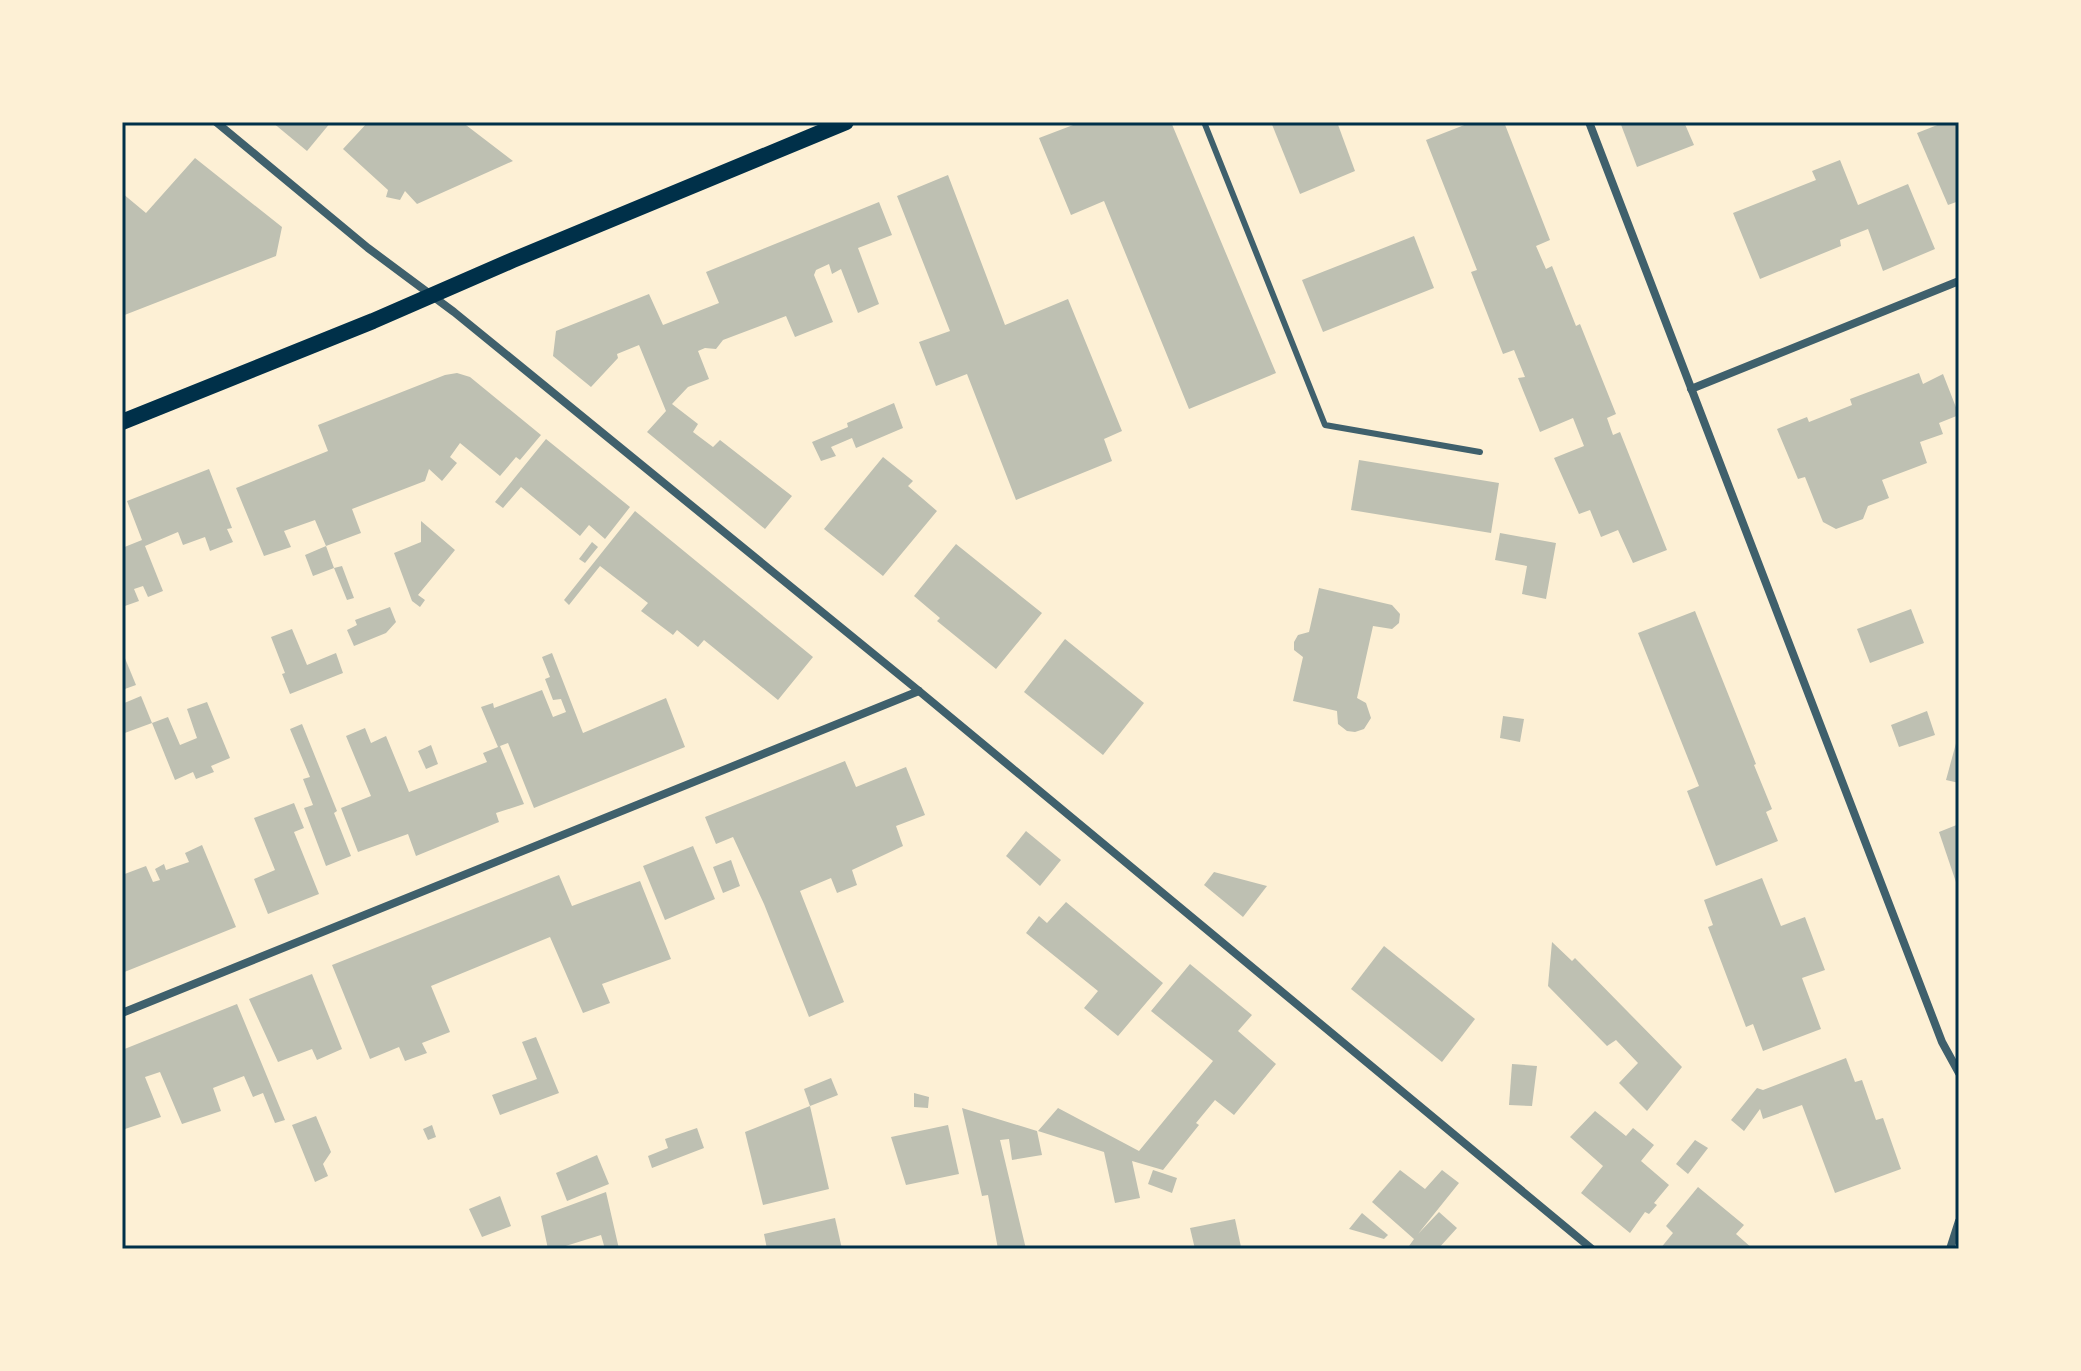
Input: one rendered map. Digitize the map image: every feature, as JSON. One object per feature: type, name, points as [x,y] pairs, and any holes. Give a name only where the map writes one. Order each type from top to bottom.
[{"type":"main road","points":[[122,422],[373,321],[844,122]]},
{"type":"street","points":[[216,122],[919,691],[1592,1249]]},
{"type":"street","points":[[1589,122],[1942,1042],[1959,1073]]},
{"type":"street","points":[[1691,389],[1959,281]]},
{"type":"street","points":[[122,1013],[919,691]]},
{"type":"street","points":[[1950,1249],[1959,1221]]},
{"type":"lane","points":[[1204,122],[1325,425],[1480,452]]},
{"type":"building","points":[[272,122],[331,122],[307,151]]},
{"type":"building","points":[[368,122],[462,122],[513,161],[417,204],[405,191],[400,200],[386,197],[388,190],[343,149]]},
{"type":"building","points":[[1081,122],[1171,122],[1276,373],[1189,409],[1104,201],[1071,215],[1039,138]]},
{"type":"building","points":[[1271,122],[1337,122],[1355,171],[1300,194]]},
{"type":"building","points":[[1472,122],[1504,122],[1550,240],[1536,246],[1546,269],[1552,266],[1576,326],[1580,324],[1616,414],[1607,418],[1613,435],[1620,432],[1667,550],[1633,563],[1618,530],[1601,537],[1590,510],[1579,514],[1554,458],[1584,446],[1573,418],[1540,432],[1518,378],[1525,377],[1514,350],[1503,354],[1471,272],[1477,270],[1426,140]]},
{"type":"building","points":[[1620,122],[1684,122],[1694,145],[1637,167]]},
{"type":"building","points":[[1945,122],[1959,122],[1959,201],[1948,205],[1917,133]]},
{"type":"building","points":[[195,158],[282,227],[276,256],[122,316],[122,193],[146,213]]},
{"type":"building","points":[[1840,160],[1858,205],[1908,184],[1935,249],[1883,271],[1868,229],[1840,240],[1841,246],[1760,279],[1733,213],[1816,180],[1812,171]]},
{"type":"building","points":[[948,175],[1005,325],[1068,299],[1122,431],[1104,439],[1112,461],[1016,500],[967,374],[936,386],[919,342],[950,331],[897,196]]},
{"type":"building","points":[[879,202],[892,235],[858,248],[879,304],[858,313],[841,269],[832,274],[829,264],[816,270],[814,275],[833,322],[795,337],[786,316],[723,340],[716,349],[698,351],[709,379],[688,387],[672,404],[698,424],[693,432],[713,447],[720,440],[792,496],[765,529],[647,432],[666,411],[639,345],[617,354],[618,358],[591,387],[553,356],[556,331],[649,294],[663,325],[719,303],[706,272]]},
{"type":"building","points":[[1414,236],[1434,288],[1323,332],[1302,280]]},
{"type":"building","points":[[457,373],[470,377],[541,435],[520,460],[516,457],[500,476],[460,443],[450,457],[457,463],[442,481],[429,469],[425,481],[352,509],[361,533],[326,546],[315,520],[284,531],[291,547],[264,556],[236,488],[328,451],[318,425]]},
{"type":"building","points":[[1919,373],[1923,384],[1943,374],[1959,415],[1939,423],[1943,434],[1920,442],[1927,463],[1882,480],[1889,498],[1868,506],[1863,519],[1836,529],[1823,522],[1805,477],[1798,479],[1777,429],[1807,417],[1809,422],[1852,405],[1850,399]]},
{"type":"building","points":[[894,403],[903,428],[856,448],[852,438],[831,447],[836,456],[821,461],[812,442]]},
{"type":"building","points":[[546,439],[630,507],[605,539],[589,525],[580,536],[521,487],[503,508],[495,502]]},
{"type":"building","points":[[883,457],[913,481],[908,486],[937,511],[883,576],[824,529]]},
{"type":"building","points":[[1359,460],[1499,483],[1491,533],[1351,510]]},
{"type":"building","points":[[209,469],[232,528],[227,529],[233,542],[210,551],[205,537],[183,545],[178,532],[145,546],[163,591],[148,597],[143,586],[134,589],[139,601],[122,607],[122,548],[142,540],[127,501]]},
{"type":"building","points":[[635,511],[813,657],[778,700],[704,640],[698,647],[677,630],[673,635],[641,611],[648,603],[600,566],[569,605],[564,600]]},
{"type":"building","points":[[421,521],[455,550],[418,595],[425,600],[420,607],[412,601],[394,553],[421,542]]},
{"type":"building","points":[[1500,533],[1556,543],[1546,599],[1522,594],[1527,566],[1495,560]]},
{"type":"building","points":[[592,542],[598,547],[585,563],[579,559]]},
{"type":"building","points":[[956,544],[1042,613],[996,669],[937,621],[940,618],[914,596]]},
{"type":"building","points":[[326,546],[334,568],[313,576],[305,555]]},
{"type":"building","points":[[342,566],[354,598],[347,600],[334,568]]},
{"type":"building","points":[[1319,588],[1392,605],[1400,614],[1399,623],[1392,629],[1373,626],[1357,698],[1366,703],[1371,718],[1364,729],[1355,732],[1347,731],[1338,724],[1337,711],[1293,701],[1303,657],[1294,650],[1294,642],[1298,635],[1309,632]]},
{"type":"building","points":[[390,607],[396,622],[386,633],[354,646],[347,630],[357,625],[355,620]]},
{"type":"building","points":[[1911,609],[1924,643],[1870,663],[1857,629]]},
{"type":"building","points":[[1695,611],[1756,764],[1772,809],[1766,812],[1778,841],[1716,866],[1687,791],[1699,786],[1638,633]]},
{"type":"building","points":[[292,629],[307,665],[336,653],[343,673],[290,694],[271,637]]},
{"type":"building","points":[[1065,639],[1144,703],[1103,755],[1024,692]]},
{"type":"building","points":[[122,651],[136,685],[122,690]]},
{"type":"building","points":[[552,653],[583,733],[666,698],[685,747],[534,808],[508,743],[500,746],[524,804],[496,813],[499,822],[416,856],[408,834],[358,852],[341,808],[371,796],[346,736],[365,728],[371,743],[386,736],[409,792],[487,762],[483,753],[498,747],[481,707],[493,703],[494,708],[542,690],[553,717],[566,712],[561,699],[553,700],[545,679],[550,677],[542,657]]},
{"type":"building","points":[[141,696],[152,723],[122,734],[122,704]]},
{"type":"building","points":[[207,702],[230,758],[211,766],[214,772],[196,779],[193,772],[175,780],[152,723],[168,717],[180,745],[197,738],[187,709]]},
{"type":"building","points":[[1927,711],[1935,735],[1899,747],[1891,725]]},
{"type":"building","points":[[1503,716],[1524,719],[1520,742],[1500,738]]},
{"type":"building","points":[[302,724],[337,811],[334,813],[351,856],[326,866],[304,808],[313,805],[303,779],[310,777],[290,729]]},
{"type":"building","points":[[1959,736],[1959,783],[1946,780]]},
{"type":"building","points":[[431,745],[438,764],[426,769],[418,751]]},
{"type":"building","points":[[845,761],[856,787],[906,767],[925,815],[896,826],[903,846],[852,870],[857,885],[837,893],[831,878],[800,891],[844,1002],[809,1017],[764,904],[733,837],[716,844],[705,817]]},
{"type":"building","points":[[294,803],[304,828],[294,832],[319,894],[268,914],[254,879],[275,870],[254,818]]},
{"type":"building","points":[[1959,824],[1959,891],[1939,832]]},
{"type":"building","points":[[1026,831],[1061,860],[1040,886],[1006,856]]},
{"type":"building","points":[[202,845],[236,927],[122,973],[122,875],[146,866],[153,882],[160,880],[155,869],[164,864],[166,870],[189,862],[185,853]]},
{"type":"building","points":[[693,846],[715,899],[665,920],[643,866]]},
{"type":"building","points":[[731,860],[740,886],[723,893],[713,867]]},
{"type":"building","points":[[1214,872],[1267,886],[1243,917],[1204,885]]},
{"type":"building","points":[[559,875],[572,906],[640,881],[671,959],[602,984],[610,1003],[583,1013],[550,937],[431,986],[450,1032],[422,1043],[427,1053],[405,1061],[399,1047],[370,1059],[332,965]]},
{"type":"building","points":[[1762,878],[1781,926],[1805,917],[1825,970],[1802,978],[1821,1029],[1763,1051],[1753,1024],[1746,1027],[1708,927],[1713,925],[1704,900]]},
{"type":"building","points":[[1066,902],[1163,983],[1118,1036],[1084,1008],[1098,991],[1026,933],[1039,916],[1047,923]]},
{"type":"building","points":[[1552,942],[1572,961],[1575,958],[1682,1067],[1647,1111],[1619,1083],[1638,1063],[1616,1040],[1607,1046],[1548,986]]},
{"type":"building","points":[[1384,946],[1475,1019],[1442,1062],[1351,989]]},
{"type":"building","points":[[1190,964],[1252,1015],[1238,1031],[1276,1064],[1234,1115],[1215,1100],[1163,1170],[1132,1161],[1140,1198],[1115,1203],[1104,1152],[1038,1131],[1058,1108],[1139,1151],[1213,1061],[1151,1011]]},
{"type":"building","points":[[312,974],[342,1049],[317,1060],[312,1049],[278,1062],[249,999]]},
{"type":"building","points":[[237,1004],[285,1120],[275,1123],[263,1093],[253,1097],[244,1076],[213,1088],[221,1111],[182,1124],[160,1072],[145,1077],[161,1117],[122,1130],[122,1050]]},
{"type":"building","points":[[536,1037],[559,1093],[500,1115],[492,1095],[537,1079],[522,1042]]},
{"type":"building","points":[[1846,1058],[1855,1082],[1862,1080],[1876,1120],[1883,1118],[1901,1169],[1835,1193],[1802,1105],[1763,1119],[1760,1109],[1744,1131],[1731,1120],[1757,1088],[1763,1090]]},
{"type":"building","points":[[1512,1064],[1537,1066],[1532,1106],[1509,1105]]},
{"type":"building","points":[[831,1078],[838,1095],[810,1106],[804,1089]]},
{"type":"building","points":[[914,1093],[929,1097],[928,1108],[914,1107]]},
{"type":"building","points":[[810,1106],[829,1189],[763,1205],[745,1132]]},
{"type":"building","points":[[962,1108],[1037,1131],[1042,1155],[1012,1160],[1009,1139],[1000,1140],[1026,1249],[998,1249],[988,1195],[982,1196]]},
{"type":"building","points":[[1595,1111],[1626,1136],[1633,1128],[1654,1145],[1641,1161],[1669,1185],[1654,1203],[1657,1205],[1649,1214],[1645,1212],[1630,1233],[1581,1193],[1603,1166],[1570,1137]]},
{"type":"building","points":[[316,1116],[331,1152],[323,1164],[328,1176],[315,1182],[292,1125]]},
{"type":"building","points":[[432,1125],[436,1137],[428,1140],[423,1129]]},
{"type":"building","points":[[948,1125],[959,1174],[906,1185],[891,1137]]},
{"type":"building","points":[[697,1128],[704,1148],[652,1168],[648,1156],[668,1148],[665,1139]]},
{"type":"building","points":[[1695,1140],[1708,1148],[1688,1174],[1676,1164]]},
{"type":"building","points":[[597,1155],[609,1184],[567,1201],[556,1173]]},
{"type":"building","points":[[1153,1170],[1177,1178],[1172,1193],[1148,1184]]},
{"type":"building","points":[[1400,1170],[1425,1189],[1442,1170],[1459,1183],[1418,1234],[1439,1212],[1457,1228],[1438,1249],[1413,1249],[1409,1246],[1414,1239],[1372,1202]]},
{"type":"building","points":[[1698,1187],[1744,1225],[1736,1234],[1753,1249],[1660,1249],[1673,1233],[1666,1226]]},
{"type":"building","points":[[606,1192],[619,1249],[605,1249],[601,1235],[548,1249],[541,1216]]},
{"type":"building","points":[[500,1196],[511,1226],[482,1237],[469,1209]]},
{"type":"building","points":[[1362,1213],[1388,1235],[1384,1239],[1349,1229]]},
{"type":"building","points":[[835,1218],[842,1249],[767,1249],[764,1234]]},
{"type":"building","points":[[1235,1219],[1241,1247],[1195,1249],[1190,1228]]}]
